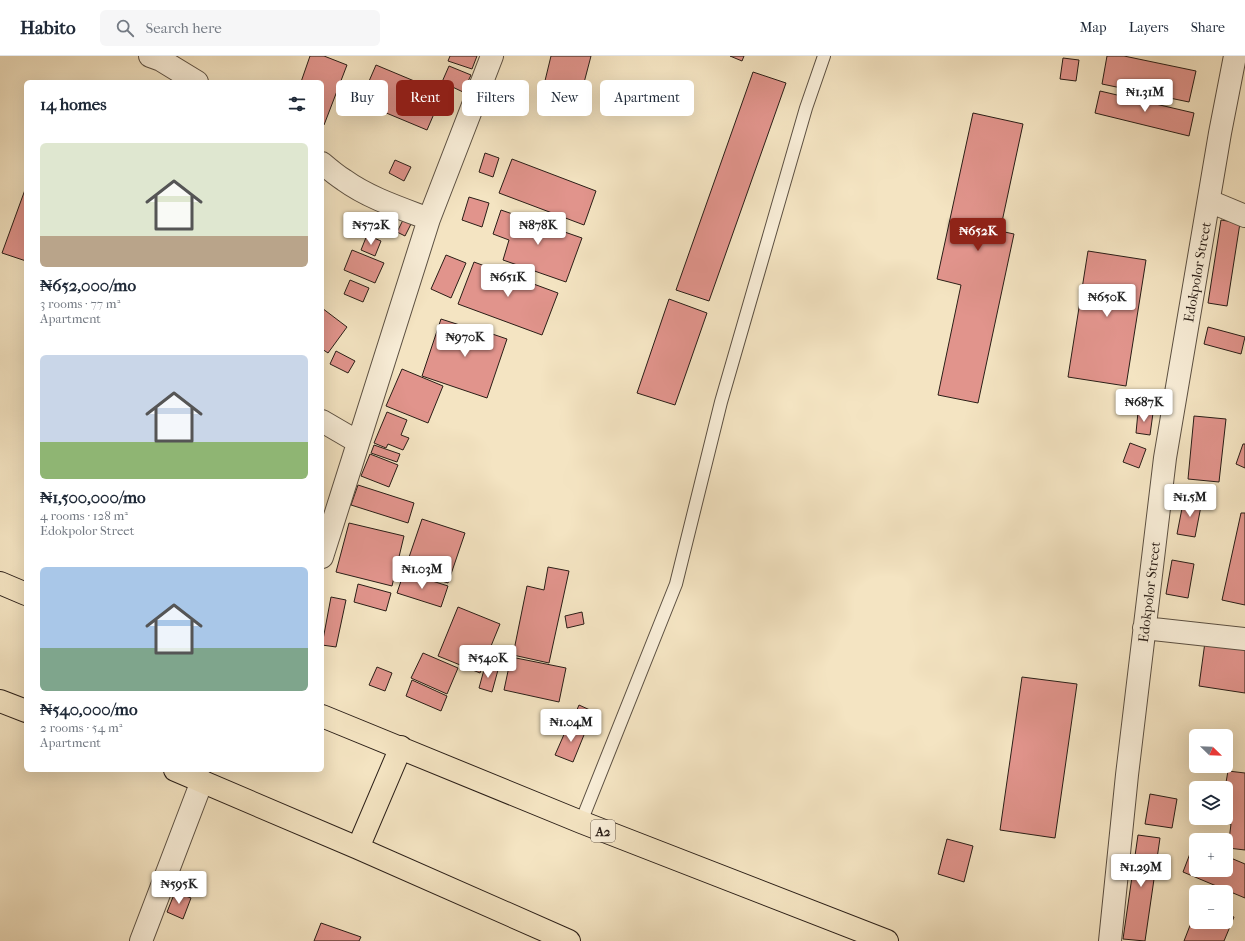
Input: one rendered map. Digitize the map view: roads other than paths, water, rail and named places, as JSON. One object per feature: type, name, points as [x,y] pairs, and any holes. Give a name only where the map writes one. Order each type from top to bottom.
[{"type":"highway","points":[[0,583],[24,593]]},
{"type":"highway","points":[[0,701],[24,710]]},
{"type":"highway","name":"A2","points":[[324,717],[401,747],[581,822],[887,941]]},
{"type":"highway","points":[[358,848],[401,747]]},
{"type":"highway","points":[[180,772],[358,848],[564,940]]},
{"type":"street","points":[[324,551],[429,219],[492,56]]},
{"type":"street","name":"Edokpolor Street","points":[[1110,941],[1127,775],[1165,458],[1235,56]]},
{"type":"street","points":[[158,57],[194,80]]},
{"type":"street","points":[[324,165],[345,181],[368,194],[394,206],[429,219]]},
{"type":"street","points":[[1209,200],[1245,216]]},
{"type":"street","points":[[324,422],[358,442]]},
{"type":"street","points":[[1144,628],[1245,639]]},
{"type":"street","points":[[141,941],[202,781]]},
{"type":"lane","points":[[581,822],[676,584],[721,402],[806,108],[824,56]]}]
